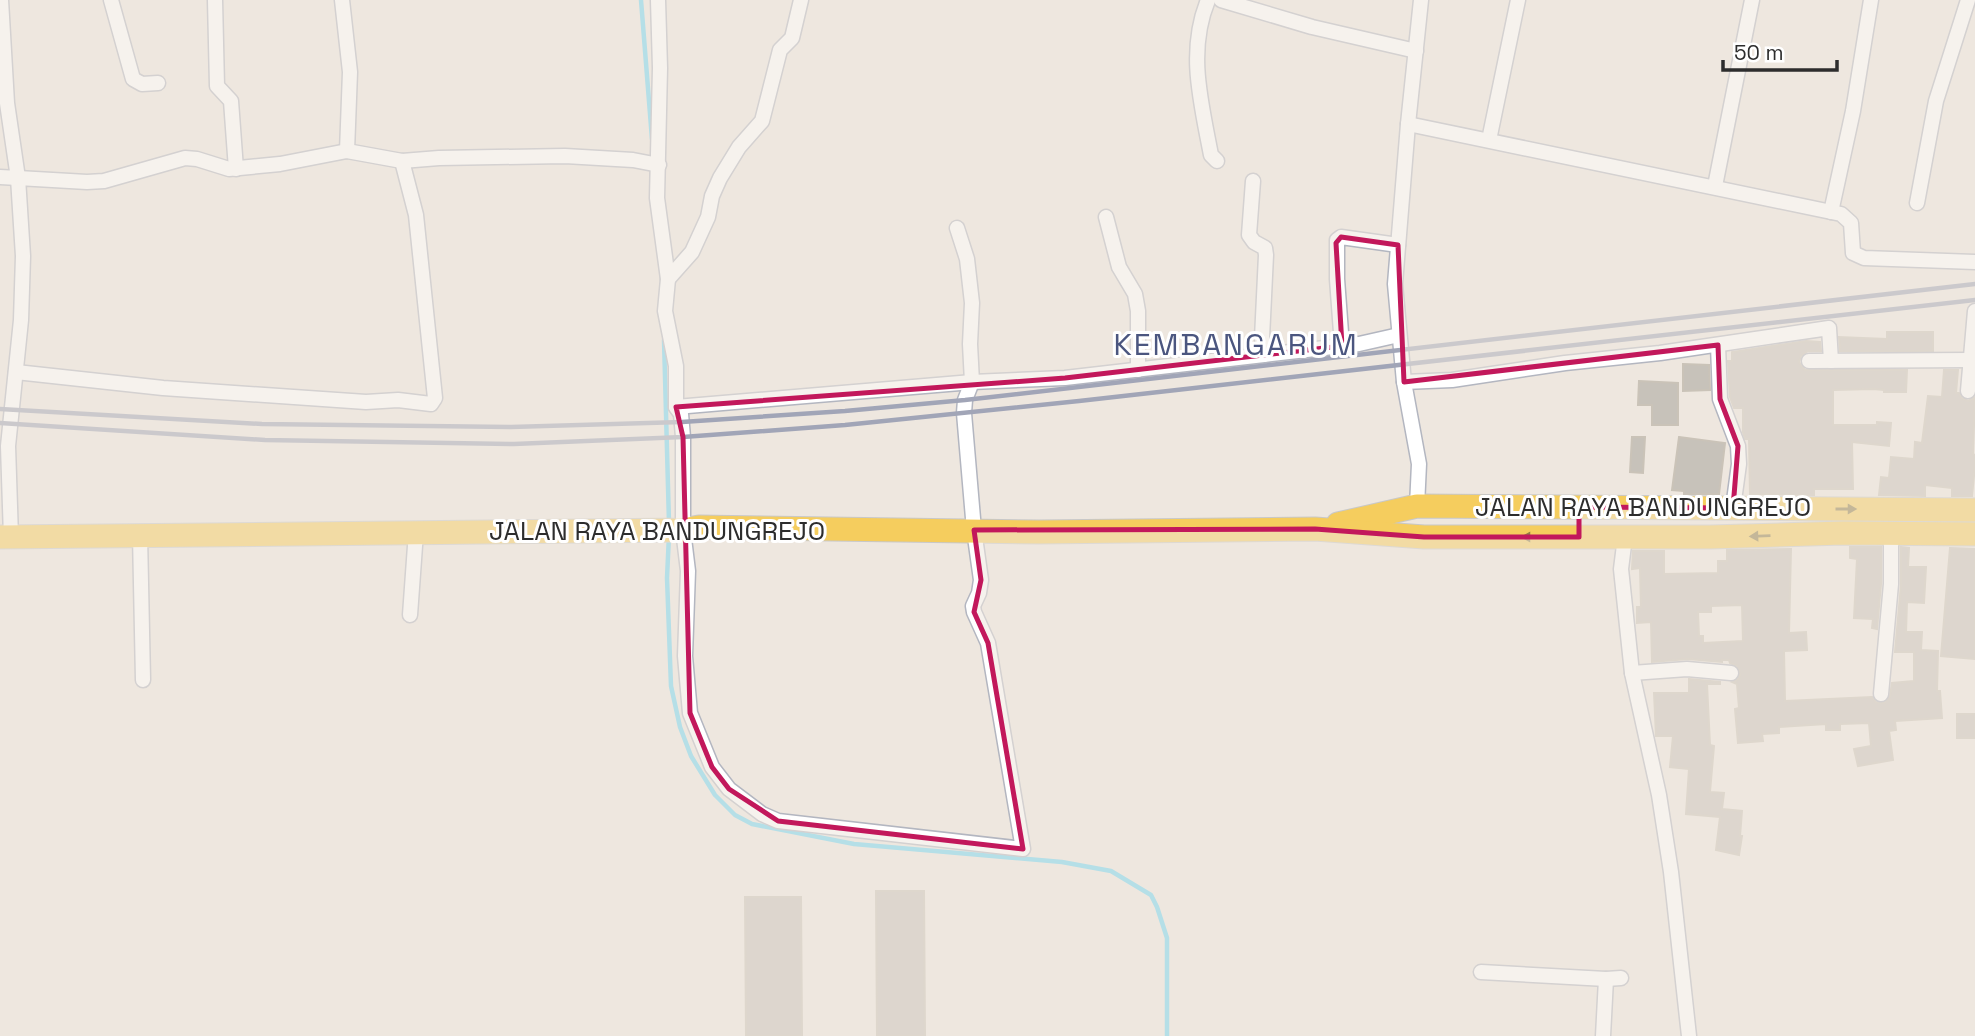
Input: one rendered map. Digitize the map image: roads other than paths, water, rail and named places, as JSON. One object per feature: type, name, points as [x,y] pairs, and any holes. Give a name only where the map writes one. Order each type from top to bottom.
[{"type":"main road","name":"JALAN RAYA BANDUNGREJO","points":[[1315,529],[1417,506],[1975,510]]},
{"type":"main road","points":[[1578,537],[1579,507]]},
{"type":"main road","name":"JALAN RAYA BANDUNGREJO","points":[[6,537],[699,527],[1039,532],[1315,529],[1424,537],[1975,534]]},
{"type":"street","points":[[1,0],[7,103],[18,178],[23,256],[16,372],[4,446],[6,537]]},
{"type":"street","points":[[111,0],[133,79],[142,84],[158,83]]},
{"type":"street","points":[[215,0],[217,86],[230,101],[236,169]]},
{"type":"street","points":[[342,0],[350,72],[347,151]]},
{"type":"street","points":[[658,0],[657,198],[668,279],[665,311],[676,366],[676,407],[681,414],[683,437],[675,529],[688,571],[685,656],[690,713],[712,767],[729,789],[762,814],[778,821],[1023,849],[988,643],[973,606],[981,580],[964,413],[965,400],[972,382],[972,288],[967,259],[957,228]]},
{"type":"street","points":[[668,279],[692,252],[708,217],[712,196],[720,178],[739,147],[762,121],[780,50],[792,38],[801,0]]},
{"type":"street","points":[[1208,0],[1199,22],[1197,70],[1210,155],[1217,161]]},
{"type":"street","points":[[1221,0],[1312,27],[1416,51]]},
{"type":"street","points":[[1417,506],[1419,464],[1404,382],[1395,284],[1421,0]]},
{"type":"street","points":[[1489,141],[1518,0]]},
{"type":"street","points":[[1715,186],[1752,0]]},
{"type":"street","points":[[1831,212],[1851,123],[1871,0]]},
{"type":"street","points":[[1917,203],[1936,101],[1968,0]]},
{"type":"street","points":[[1408,124],[1831,212],[1849,218],[1853,229],[1853,253],[1864,258],[1975,262]]},
{"type":"street","points":[[0,177],[104,181],[190,158],[236,169],[280,164],[347,151],[402,161],[565,156],[657,164]]},
{"type":"street","points":[[16,372],[163,388],[431,404],[435,398],[416,215],[402,161]]},
{"type":"street","points":[[1253,181],[1249,235],[1254,242],[1265,248],[1266,255],[1262,338],[1264,355]]},
{"type":"street","points":[[1106,216],[1119,267],[1135,294],[1138,311],[1138,370]]},
{"type":"street","points":[[1342,346],[1337,240],[1341,237],[1398,245]]},
{"type":"street","points":[[1968,391],[1975,311]]},
{"type":"street","points":[[1404,382],[1452,380],[1829,328],[1832,361]]},
{"type":"street","points":[[676,407],[972,382],[1015,382],[1138,370],[1342,346],[1399,335]]},
{"type":"street","points":[[1717,345],[1720,399],[1738,446],[1739,464],[1732,508]]},
{"type":"street","points":[[1809,361],[1971,360]]},
{"type":"street","points":[[410,615],[416,532]]},
{"type":"street","points":[[1881,694],[1891,584],[1891,533]]},
{"type":"street","points":[[140,535],[143,680]]},
{"type":"street","points":[[1625,537],[1621,569],[1632,673],[1661,808],[1671,872],[1689,1036]]},
{"type":"street","points":[[1632,673],[1687,669],[1731,673]]},
{"type":"street","points":[[1481,972],[1613,978],[1603,1036]]},
{"type":"waterway","points":[[641,0],[652,139]]},
{"type":"waterway","points":[[664,340],[669,523]]},
{"type":"waterway","points":[[669,535],[667,578],[671,686],[680,727],[691,756],[715,795],[735,815],[752,824],[854,844],[1062,862],[1111,871],[1151,895],[1157,907],[1167,938],[1167,1036]]},
{"type":"railway","points":[[0,409],[262,424],[511,427],[682,422],[965,400],[1975,284]]},
{"type":"railway","points":[[0,423],[265,440],[514,444],[683,437],[845,425],[1079,401],[1975,300]]},
{"type":"district","name":"KEMBANGARUM","points":[[1236,345]]}]
